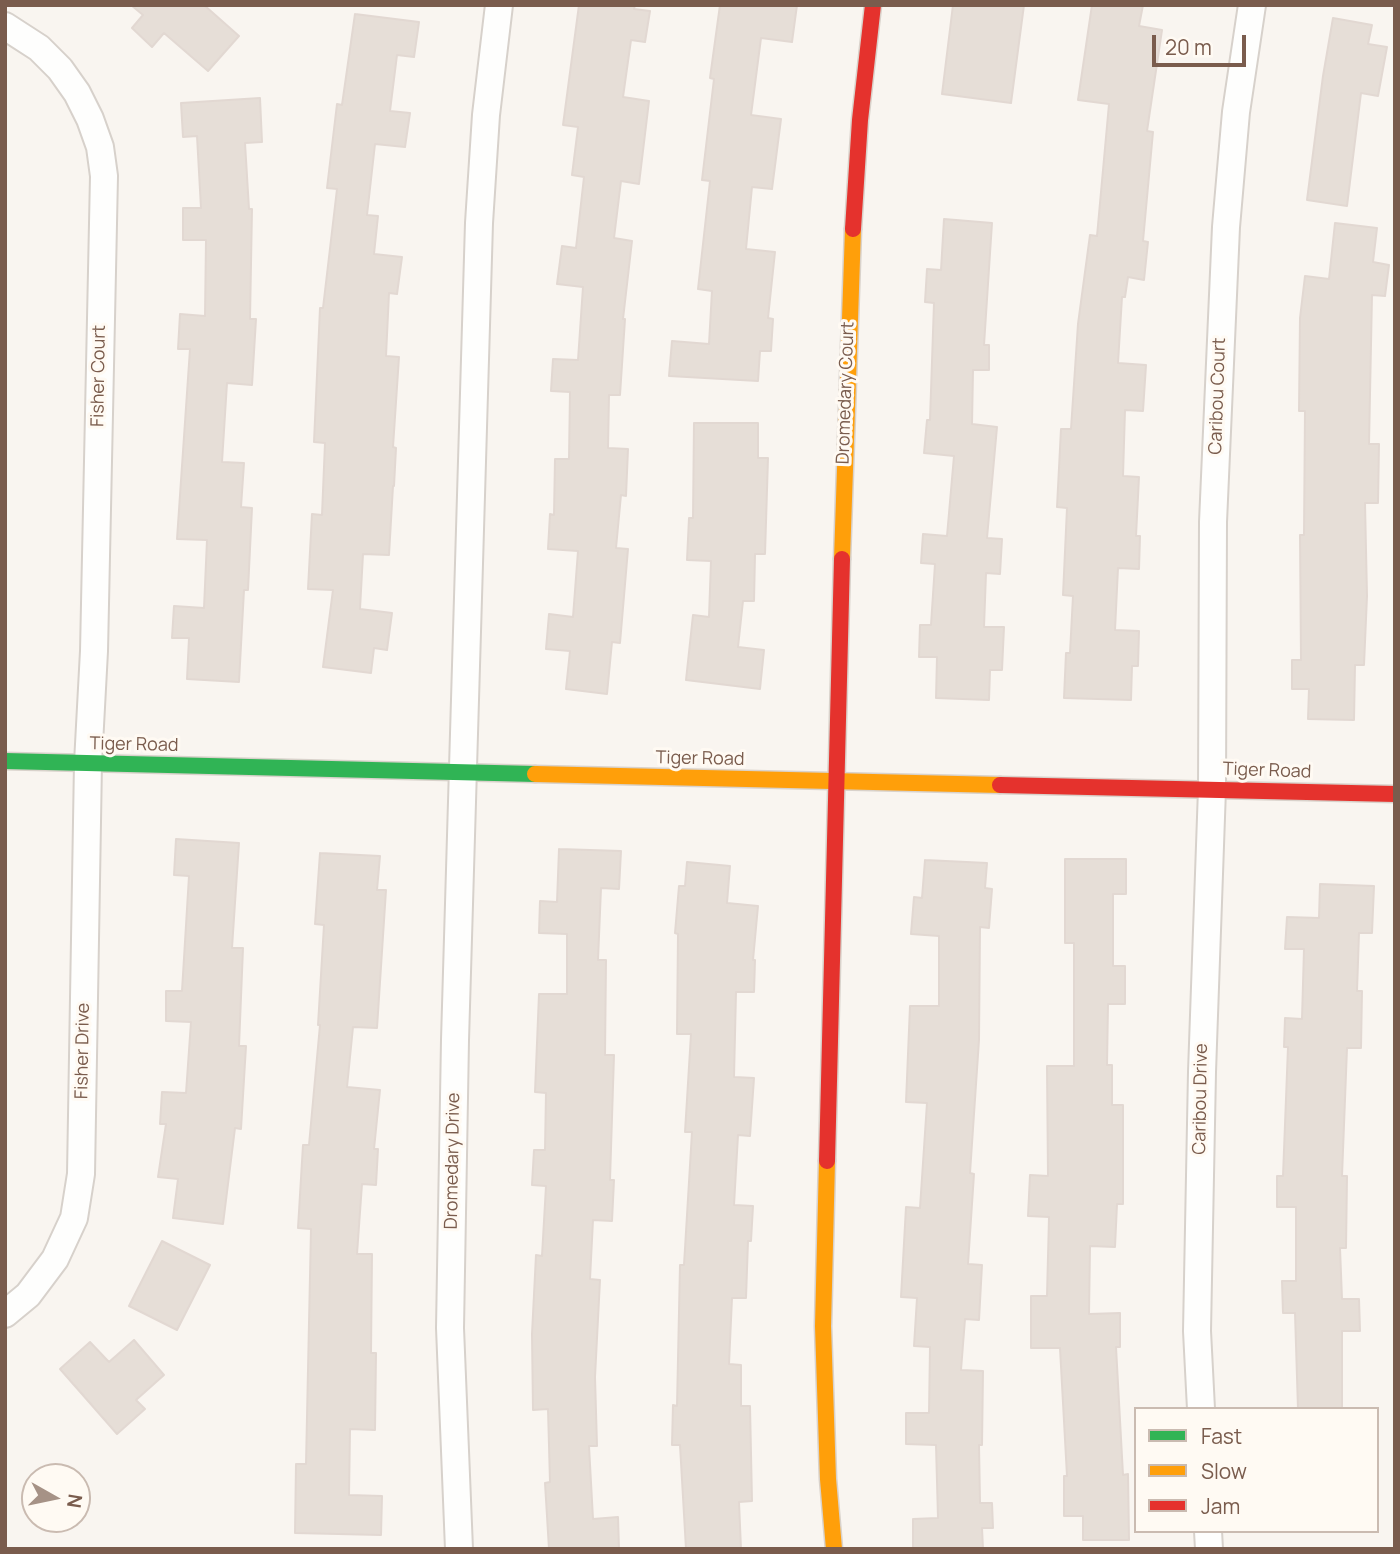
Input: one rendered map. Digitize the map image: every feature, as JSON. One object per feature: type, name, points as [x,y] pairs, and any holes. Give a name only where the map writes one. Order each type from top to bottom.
[{"type":"street","points":[[464,772],[479,223],[486,115],[499,5]]},
{"type":"street","name":"Dromedary Court","points":[[835,781],[850,274],[860,120],[873,5]]},
{"type":"street","name":"Caribou Court","points":[[1212,789],[1213,522],[1226,227],[1236,112],[1252,5]]},
{"type":"street","name":"Fisher Court","points":[[5,26],[39,48],[60,69],[77,93],[100,147],[104,176],[94,651],[88,763]]},
{"type":"street","name":"Tiger Road","points":[[5,761],[1395,794]]},
{"type":"street","name":"Fisher Drive","points":[[5,1314],[28,1295],[55,1259],[74,1218],[79,1196],[88,763]]},
{"type":"street","name":"Dromedary Drive","points":[[459,1549],[450,1328],[455,1040],[464,772]]},
{"type":"street","points":[[834,1549],[828,1479],[823,1326],[835,781]]},
{"type":"street","name":"Caribou Drive","points":[[1201,1407],[1197,1317],[1212,789]]},
{"type":"building","points":[[131,5],[204,5],[239,36],[208,71],[164,33],[152,47],[132,28],[143,15]]},
{"type":"building","points":[[579,5],[635,5],[634,9],[650,11],[645,42],[631,40],[623,97],[649,101],[639,184],[621,181],[614,238],[632,241],[623,319],[620,395],[609,395],[608,448],[628,449],[626,496],[621,495],[616,548],[628,549],[620,643],[612,642],[607,694],[566,689],[570,651],[546,649],[549,614],[573,617],[578,551],[548,549],[550,514],[554,515],[555,459],[569,459],[570,392],[551,391],[553,359],[578,360],[583,287],[557,284],[562,246],[576,248],[584,177],[572,175],[578,127],[563,125]]},
{"type":"building","points":[[720,5],[797,5],[792,42],[761,38],[751,115],[781,119],[772,189],[752,187],[746,249],[775,252],[768,318],[773,319],[771,351],[760,351],[758,381],[669,376],[672,341],[709,344],[712,291],[698,289],[710,181],[702,180],[714,79],[710,78]]},
{"type":"building","points":[[953,5],[1024,5],[1011,103],[942,94]]},
{"type":"building","points":[[1092,5],[1143,5],[1139,26],[1162,30],[1147,131],[1153,132],[1143,241],[1148,242],[1144,280],[1128,277],[1125,297],[1122,297],[1118,363],[1146,365],[1143,411],[1125,410],[1123,476],[1139,477],[1136,536],[1140,536],[1139,569],[1118,568],[1115,630],[1139,631],[1138,666],[1132,666],[1131,700],[1064,698],[1073,596],[1063,595],[1067,508],[1057,507],[1061,429],[1071,429],[1078,324],[1090,235],[1097,236],[1109,104],[1078,100]]},
{"type":"building","points":[[355,14],[419,22],[414,57],[397,55],[390,111],[410,113],[405,147],[375,144],[367,215],[378,216],[374,254],[402,257],[397,294],[389,293],[386,356],[399,357],[389,555],[363,554],[360,609],[392,613],[387,650],[374,648],[371,673],[323,667],[333,590],[308,589],[312,514],[322,515],[325,443],[314,442],[320,308],[323,308],[337,189],[327,188],[337,104],[342,105]]},
{"type":"building","points":[[1333,18],[1372,25],[1368,44],[1387,47],[1378,96],[1361,93],[1347,206],[1307,200]]},
{"type":"building","points":[[260,98],[262,142],[245,143],[249,209],[252,209],[250,319],[256,319],[252,385],[227,383],[222,462],[244,463],[241,507],[252,508],[248,590],[244,590],[239,682],[187,679],[189,638],[172,638],[174,606],[204,608],[207,540],[177,539],[190,349],[178,349],[180,314],[205,316],[206,240],[183,240],[183,208],[201,208],[197,136],[183,137],[181,103]]},
{"type":"building","points":[[944,219],[992,223],[984,345],[989,345],[989,370],[973,370],[972,424],[997,427],[987,538],[1002,539],[1000,574],[986,573],[984,627],[1004,627],[1002,670],[990,670],[989,700],[936,698],[937,657],[919,657],[920,625],[931,625],[935,564],[921,563],[923,534],[947,536],[954,456],[924,453],[927,420],[930,420],[934,303],[925,302],[927,269],[941,270]]},
{"type":"building","points":[[1335,223],[1377,228],[1373,262],[1389,265],[1385,296],[1372,295],[1369,444],[1379,444],[1378,503],[1365,503],[1367,596],[1364,665],[1355,665],[1354,720],[1308,719],[1309,689],[1292,689],[1292,660],[1301,660],[1300,535],[1304,535],[1305,411],[1299,411],[1300,318],[1305,276],[1329,279]]},
{"type":"building","points":[[694,423],[758,423],[758,458],[768,458],[765,554],[755,554],[754,601],[743,601],[738,647],[764,650],[760,689],[686,680],[693,615],[709,617],[711,561],[687,560],[689,518],[693,518]]},
{"type":"building","points":[[176,839],[239,843],[232,948],[243,948],[239,1046],[246,1046],[241,1129],[235,1128],[223,1224],[173,1218],[178,1179],[158,1177],[166,1124],[160,1124],[162,1092],[186,1093],[191,1022],[166,1021],[166,991],[182,991],[189,876],[174,875]]},
{"type":"building","points":[[559,849],[621,851],[619,889],[601,888],[598,960],[606,960],[605,1055],[614,1055],[610,1180],[614,1180],[612,1221],[593,1220],[590,1279],[600,1280],[595,1377],[597,1446],[589,1446],[593,1519],[618,1517],[619,1549],[549,1549],[545,1483],[550,1482],[548,1409],[533,1410],[532,1334],[536,1255],[542,1256],[546,1186],[532,1185],[534,1150],[545,1150],[546,1093],[535,1092],[539,994],[567,994],[567,934],[539,933],[540,901],[557,902]]},
{"type":"building","points":[[320,853],[380,856],[377,890],[386,890],[377,1028],[353,1027],[347,1087],[380,1090],[374,1149],[378,1149],[376,1185],[362,1184],[357,1254],[372,1254],[371,1353],[376,1353],[375,1430],[350,1429],[349,1495],[382,1496],[381,1535],[295,1533],[296,1464],[306,1464],[311,1229],[298,1228],[303,1145],[309,1145],[320,1025],[324,925],[315,924]]},
{"type":"building","points":[[1065,859],[1126,859],[1126,894],[1113,894],[1113,966],[1125,966],[1125,1004],[1108,1004],[1107,1065],[1112,1065],[1112,1105],[1123,1105],[1123,1204],[1117,1204],[1115,1247],[1090,1246],[1089,1314],[1120,1313],[1120,1347],[1116,1347],[1123,1475],[1128,1474],[1129,1540],[1083,1540],[1083,1516],[1064,1516],[1064,1476],[1067,1476],[1060,1348],[1031,1348],[1031,1296],[1047,1296],[1049,1217],[1028,1216],[1030,1175],[1048,1176],[1047,1066],[1074,1066],[1074,943],[1065,943]]},
{"type":"building","points":[[925,860],[987,863],[985,888],[992,889],[989,928],[980,927],[979,1040],[970,1173],[974,1174],[968,1264],[982,1265],[979,1320],[965,1319],[961,1370],[983,1371],[982,1445],[979,1445],[980,1503],[992,1503],[993,1528],[982,1528],[983,1549],[913,1549],[913,1519],[938,1518],[936,1445],[906,1444],[906,1413],[929,1413],[930,1347],[914,1346],[917,1298],[901,1297],[906,1207],[920,1208],[927,1103],[906,1102],[910,1006],[939,1006],[939,936],[911,934],[914,897],[922,898]]},
{"type":"building","points":[[687,862],[730,866],[727,903],[758,906],[753,960],[754,992],[736,992],[734,1077],[754,1078],[750,1136],[738,1135],[734,1205],[753,1206],[751,1241],[748,1241],[746,1298],[732,1298],[729,1364],[741,1365],[741,1406],[750,1406],[752,1501],[739,1502],[741,1549],[686,1549],[680,1445],[672,1445],[673,1405],[677,1406],[680,1265],[684,1265],[692,1132],[685,1132],[691,1034],[677,1034],[678,934],[675,933],[679,886],[685,886]]},
{"type":"building","points":[[1320,884],[1374,886],[1372,933],[1359,933],[1357,991],[1362,991],[1361,1048],[1347,1048],[1342,1176],[1347,1176],[1346,1248],[1340,1248],[1342,1299],[1359,1299],[1360,1331],[1342,1331],[1342,1407],[1298,1407],[1295,1313],[1283,1313],[1282,1281],[1296,1281],[1296,1207],[1277,1207],[1277,1176],[1283,1176],[1288,1047],[1284,1047],[1285,1018],[1302,1019],[1304,949],[1285,949],[1287,917],[1319,918]]},
{"type":"building","points":[[162,1241],[210,1265],[177,1330],[129,1306]]},
{"type":"building","points":[[134,1340],[164,1375],[136,1400],[145,1409],[117,1434],[60,1369],[90,1342],[109,1362]]},
{"type":"traffic: fast","points":[[5,761],[535,774]]},
{"type":"traffic: slow","points":[[842,559],[853,229]]},
{"type":"traffic: slow","points":[[535,774],[1000,785]]},
{"type":"traffic: slow","points":[[827,1161],[823,1326],[828,1479],[834,1549]]},
{"type":"traffic: jam","points":[[853,229],[860,120],[873,5]]},
{"type":"traffic: jam","points":[[827,1161],[842,559]]},
{"type":"traffic: jam","points":[[1000,785],[1395,794]]}]
